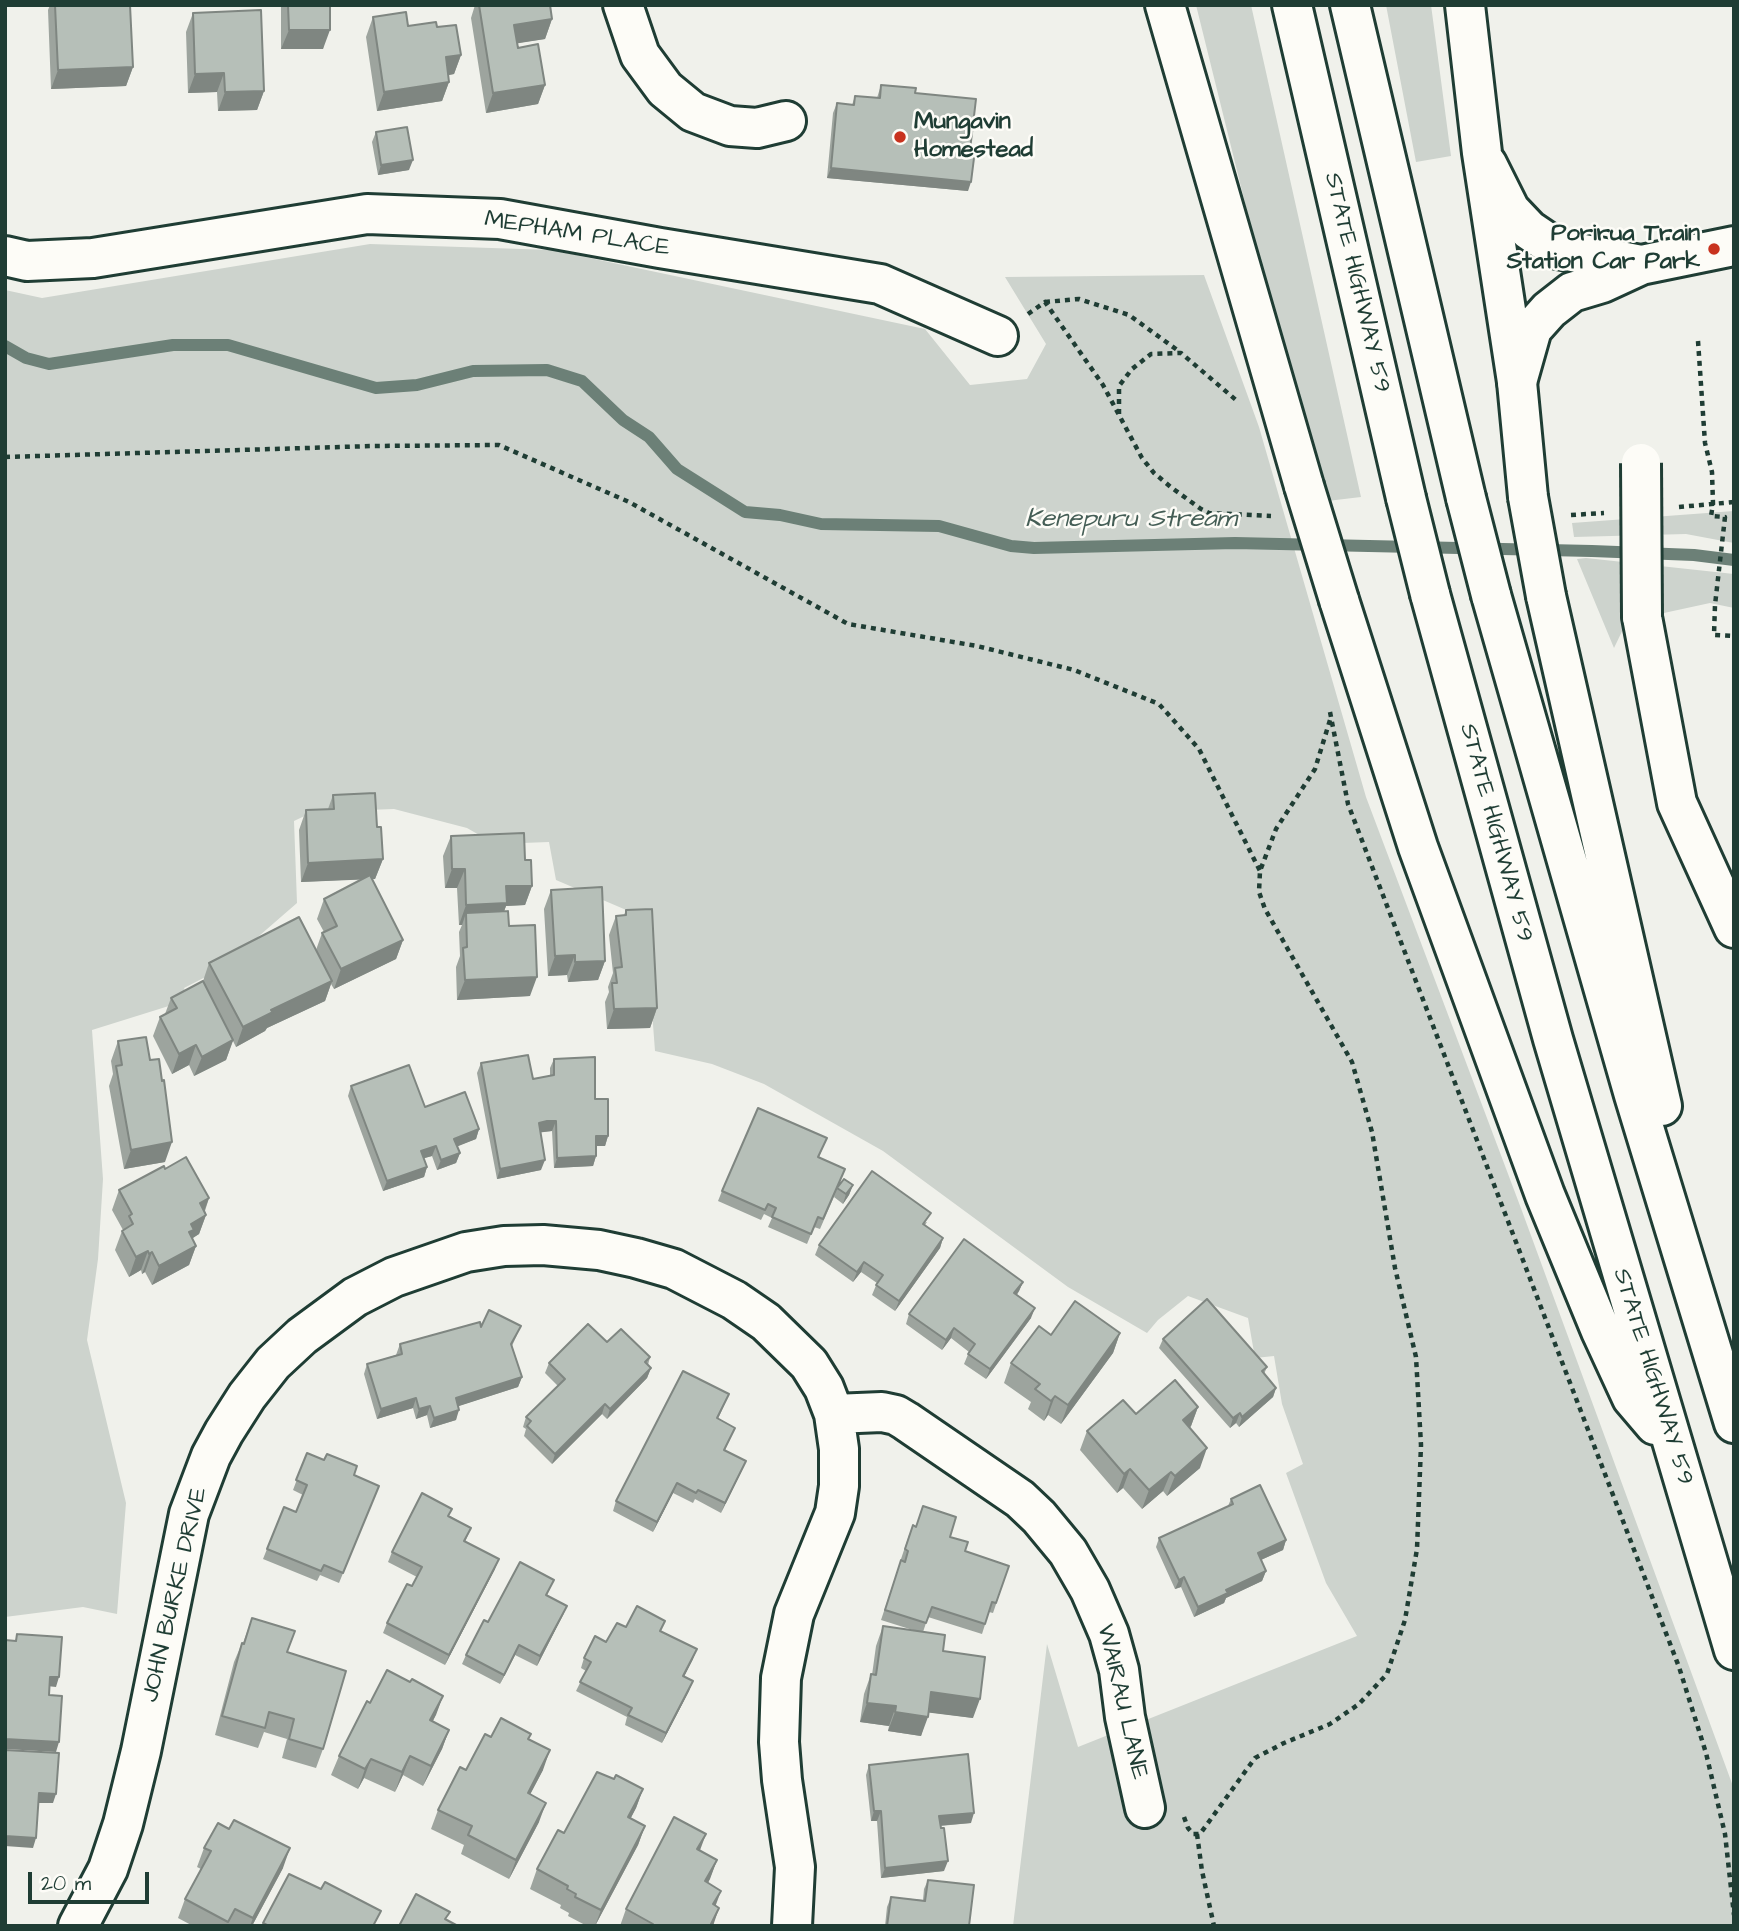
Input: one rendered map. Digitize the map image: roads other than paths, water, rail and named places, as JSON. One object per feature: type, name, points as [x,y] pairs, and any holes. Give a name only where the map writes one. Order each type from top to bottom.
[{"type":"main road","points":[[623,5],[640,55],[665,89],[693,112],[730,126],[757,128],[786,121]]},
{"type":"main road","points":[[1165,5],[1304,486],[1418,847],[1545,1195],[1601,1331],[1632,1398],[1672,1445]]},
{"type":"main road","name":"STATE HIGHWAY 59","points":[[1292,5],[1430,594],[1549,1026],[1734,1650]]},
{"type":"main road","points":[[1350,5],[1490,595],[1634,1095],[1734,1422]]},
{"type":"main road","points":[[1465,5],[1482,153],[1517,382],[1528,497],[1546,596],[1734,1422]]},
{"type":"main road","points":[[1482,153],[1510,210],[1529,230],[1557,249],[1640,265]]},
{"type":"main road","name":"MEPHAM PLACE","points":[[5,256],[27,261],[93,258],[367,214],[500,219],[880,284],[998,336]]},
{"type":"main road","points":[[1517,382],[1532,329],[1549,310],[1572,292],[1602,283],[1640,265],[1734,246]]},
{"type":"main road","points":[[1641,463],[1642,617],[1677,803],[1734,928]]},
{"type":"main road","name":"JOHN BURKE DRIVE","points":[[78,1926],[108,1869],[122,1824],[141,1751],[189,1514],[224,1432],[247,1395],[273,1363],[328,1314],[394,1277],[466,1252],[504,1246],[543,1245],[599,1250],[674,1269],[745,1307],[783,1337],[809,1364],[824,1388],[834,1414],[839,1449],[839,1486],[835,1513],[794,1614],[781,1678],[779,1742],[795,1867],[792,1926]]},
{"type":"main road","name":"WAIRAU LANE","points":[[834,1414],[882,1412],[896,1415],[1020,1499],[1068,1552],[1090,1590],[1109,1634],[1119,1670],[1125,1717],[1145,1808]]},
{"type":"waterway","name":"Kenepuru Stream","points":[[5,346],[26,358],[49,364],[173,345],[228,345],[376,388],[417,385],[473,371],[547,370],[582,381],[623,420],[649,437],[677,469],[745,512],[780,515],[821,524],[939,526],[1011,546],[1034,548],[1235,543],[1592,551],[1694,555],[1734,560]]},
{"type":"place","name":"Mungavin Homestead","points":[[900,137]]},
{"type":"place","name":"Porirua Train Station Car Park","points":[[1714,249]]}]
